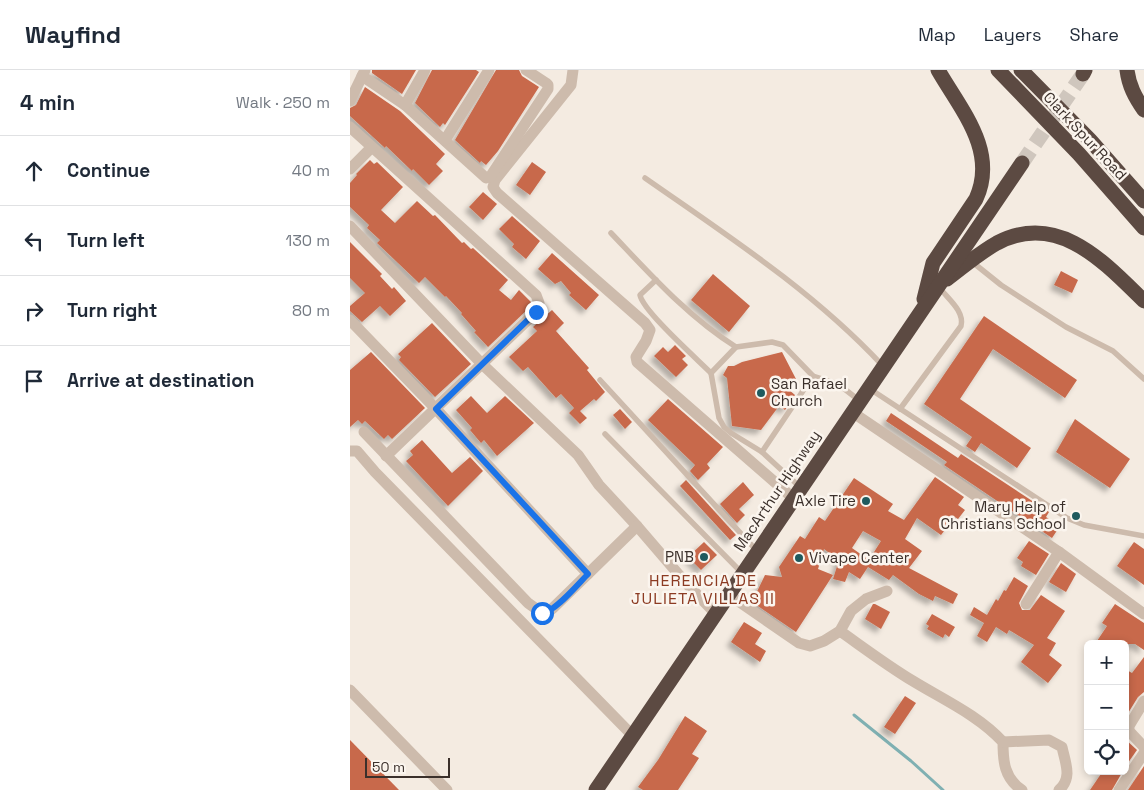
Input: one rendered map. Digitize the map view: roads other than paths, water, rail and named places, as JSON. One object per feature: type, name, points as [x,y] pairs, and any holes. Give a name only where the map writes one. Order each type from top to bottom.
[{"type":"highway","points":[[920,312],[933,263],[976,199],[984,171],[984,160],[978,140],[938,70]]},
{"type":"highway","name":"Clark Spur Road","points":[[998,70],[1079,154],[1144,228]]},
{"type":"highway","name":"Clark Spur Road","points":[[1021,70],[1090,140],[1144,202]]},
{"type":"highway","points":[[1127,70],[1128,82],[1144,110]]},
{"type":"highway","name":"MacArthur Highway","points":[[596,790],[1022,163]]},
{"type":"highway","points":[[938,285],[992,246],[1015,236],[1042,232],[1058,235],[1070,240],[1091,254],[1144,302]]},
{"type":"street","points":[[405,105],[425,70]]},
{"type":"street","points":[[445,140],[489,70]]},
{"type":"street","points":[[350,101],[364,73],[405,105],[483,176],[490,177],[548,89],[546,82],[526,70]]},
{"type":"street","points":[[571,86],[573,70]]},
{"type":"street","points":[[581,70],[571,86],[495,180],[493,187],[496,193],[645,324],[650,330],[646,341],[636,357],[637,362],[797,493]]},
{"type":"street","points":[[350,127],[371,148],[536,295],[539,303],[536,312],[386,456]]},
{"type":"street","points":[[350,169],[371,148]]},
{"type":"street","points":[[350,226],[482,364],[578,455],[599,485],[715,613]]},
{"type":"street","points":[[350,320],[436,409],[588,574]]},
{"type":"street","points":[[856,407],[1144,614]]},
{"type":"street","points":[[364,432],[536,610],[542,613],[547,613],[637,526]]},
{"type":"street","points":[[352,449],[633,736]]},
{"type":"street","points":[[1026,604],[1059,552]]},
{"type":"street","points":[[728,594],[799,643],[810,646],[824,641],[840,631],[851,612],[866,600],[886,591]]},
{"type":"street","points":[[840,631],[912,680],[980,720],[1003,742],[1049,740],[1062,747],[1068,774],[1062,788],[1059,790]]},
{"type":"street","points":[[350,690],[447,790]]},
{"type":"street","points":[[1144,701],[1129,726],[1129,730],[1144,747]]},
{"type":"street","points":[[1003,742],[1003,759],[1006,773],[1022,790]]},
{"type":"street","points":[[1119,790],[1144,753]]},
{"type":"lane","points":[[645,178],[762,259],[834,317],[883,366]]},
{"type":"lane","points":[[611,233],[656,280],[713,332],[736,347]]},
{"type":"lane","points":[[971,260],[1001,285],[1066,326],[1112,351],[1144,380]]},
{"type":"lane","points":[[656,280],[640,295],[641,299],[656,318],[710,372],[719,418],[731,433],[762,452],[797,493]]},
{"type":"lane","points":[[900,409],[961,326],[963,319],[961,314],[938,285]]},
{"type":"lane","points":[[710,372],[736,347],[772,342],[783,345],[813,376],[838,384],[856,407]]},
{"type":"lane","points":[[762,452],[813,376]]},
{"type":"lane","points":[[600,380],[757,551]]},
{"type":"lane","points":[[869,388],[1067,518],[1084,525],[1144,536]]},
{"type":"lane","points":[[605,434],[742,573]]},
{"type":"waterway","points":[[854,715],[911,761],[943,790]]},
{"type":"tunnel","points":[[1022,163],[1083,74]]},
{"type":"place","name":"San Rafael Church","points":[[761,393]]},
{"type":"place","name":"Axle Tire","points":[[866,501]]},
{"type":"place","name":"Mary Help of Christians School","points":[[1076,516]]},
{"type":"place","name":"PNB","points":[[704,557]]},
{"type":"place","name":"Vivape Center","points":[[799,558]]},
{"type":"district","name":"HERENCIA DE JULIETA VILLAS II","points":[[703,589]]}]
